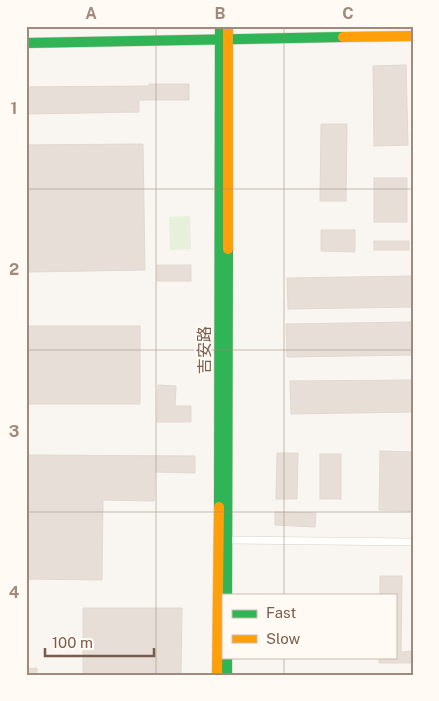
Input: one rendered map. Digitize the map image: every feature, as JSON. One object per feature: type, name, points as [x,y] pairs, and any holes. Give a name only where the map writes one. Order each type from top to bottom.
[{"type":"street","name":"吉安路","points":[[220,26],[224,39],[227,594]]},
{"type":"street","name":"吉安路","points":[[217,675],[224,39],[228,26]]},
{"type":"street","points":[[26,43],[413,36]]},
{"type":"street","points":[[227,540],[413,542]]},
{"type":"street","points":[[227,658],[227,675]]},
{"type":"green space","points":[[190,216],[191,249],[170,250],[169,217]]},
{"type":"building","points":[[406,65],[408,145],[374,146],[373,66]]},
{"type":"building","points":[[149,84],[189,84],[189,100],[139,100],[139,112],[26,114],[26,87],[149,86]]},
{"type":"building","points":[[321,124],[347,124],[346,201],[320,201]]},
{"type":"building","points":[[143,144],[145,270],[26,272],[26,145]]},
{"type":"building","points":[[374,178],[407,178],[407,222],[374,222]]},
{"type":"building","points":[[321,230],[355,230],[355,252],[321,251]]},
{"type":"building","points":[[374,241],[409,241],[409,250],[374,250]]},
{"type":"building","points":[[157,265],[191,265],[191,281],[157,281]]},
{"type":"building","points":[[413,276],[413,307],[288,309],[287,278]]},
{"type":"building","points":[[413,322],[413,355],[287,357],[286,324]]},
{"type":"building","points":[[26,326],[140,326],[140,404],[26,404]]},
{"type":"building","points":[[413,380],[413,412],[291,414],[290,381]]},
{"type":"building","points":[[158,385],[176,386],[175,406],[191,406],[191,422],[157,422]]},
{"type":"building","points":[[380,451],[413,452],[413,511],[379,510]]},
{"type":"building","points":[[277,453],[298,453],[297,499],[276,499]]},
{"type":"building","points":[[320,454],[341,454],[341,499],[320,499]]},
{"type":"building","points":[[26,455],[195,456],[195,473],[155,472],[154,501],[103,500],[102,580],[26,579]]},
{"type":"building","points":[[275,512],[316,513],[315,527],[275,525]]},
{"type":"building","points":[[380,576],[402,576],[401,652],[413,651],[413,663],[379,663],[379,658],[396,658],[396,594],[380,594]]},
{"type":"building","points":[[83,608],[182,608],[181,675],[83,675]]},
{"type":"building","points":[[37,668],[37,675],[26,675],[26,669]]},
{"type":"traffic: fast","points":[[219,507],[220,26]]},
{"type":"traffic: fast","points":[[26,43],[343,37]]},
{"type":"traffic: fast","points":[[227,594],[228,249]]},
{"type":"traffic: fast","points":[[227,658],[227,675]]},
{"type":"traffic: slow","points":[[228,26],[228,249]]},
{"type":"traffic: slow","points":[[343,37],[413,36]]},
{"type":"traffic: slow","points":[[217,675],[219,507]]}]
